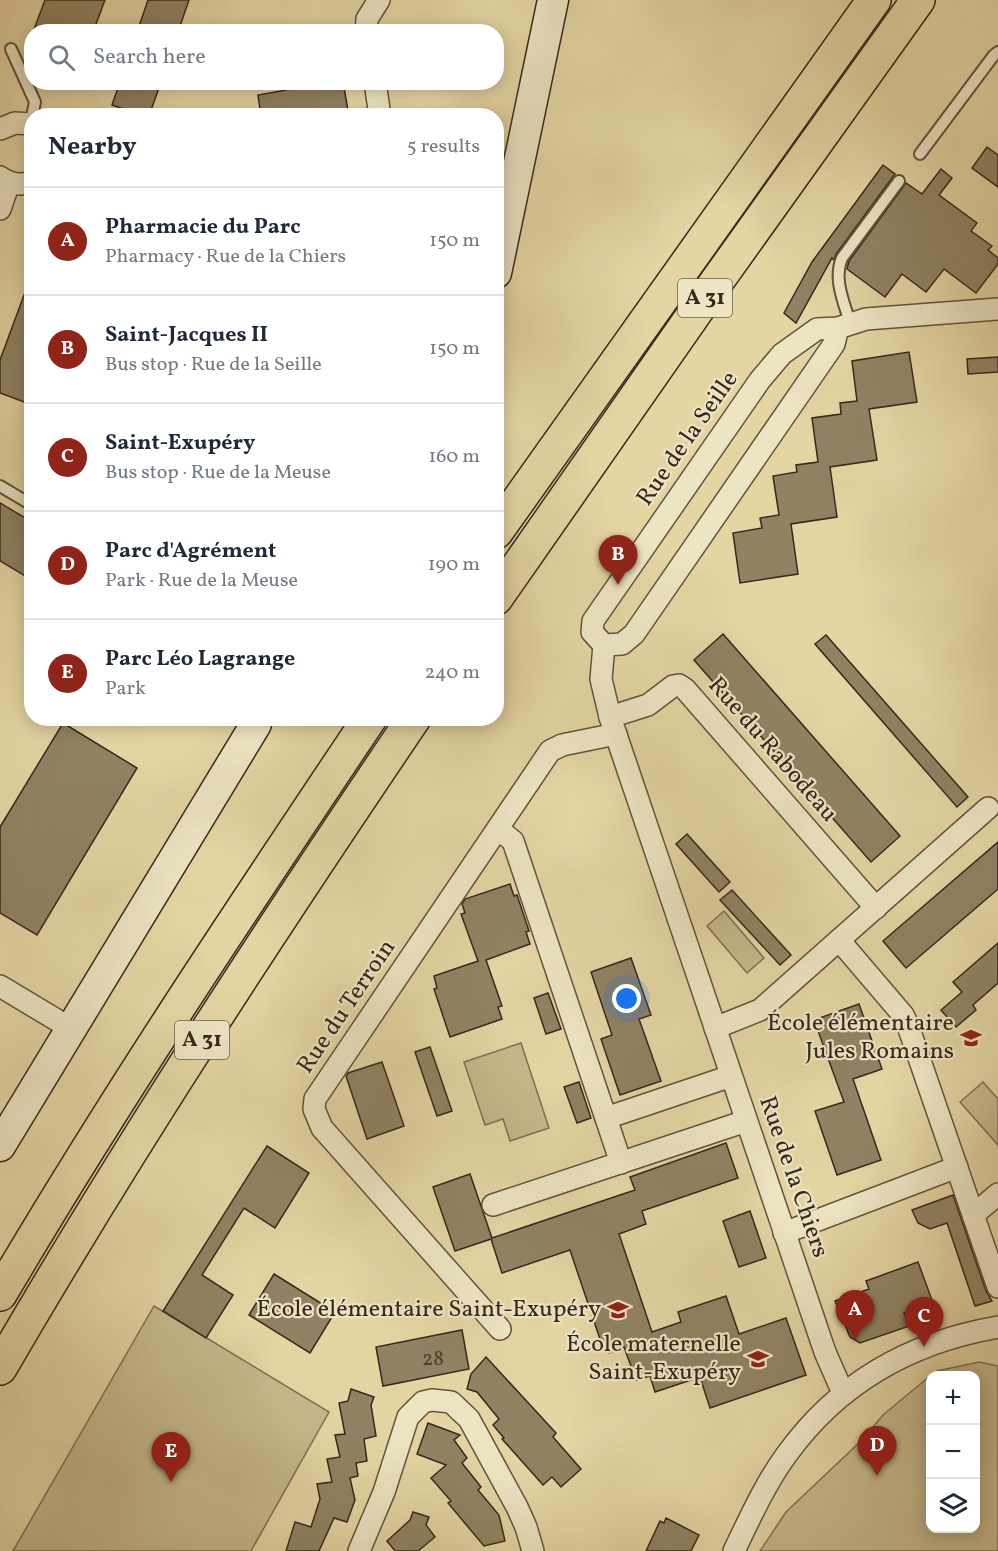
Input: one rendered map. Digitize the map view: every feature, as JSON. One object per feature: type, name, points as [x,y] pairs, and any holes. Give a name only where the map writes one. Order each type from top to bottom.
[{"type":"highway","name":"A 31","points":[[504,521],[874,0]]},
{"type":"highway","name":"A 31","points":[[504,587],[715,284],[918,0]]},
{"type":"highway","name":"A 31","points":[[0,1294],[56,1200],[193,982],[365,726]]},
{"type":"highway","name":"A 31","points":[[0,1368],[90,1216],[247,968],[409,726]]},
{"type":"main road","points":[[504,197],[506,181],[553,0]]},
{"type":"main road","points":[[0,1146],[62,1024],[240,726]]},
{"type":"main road","points":[[0,1108],[62,1024],[254,726]]},
{"type":"street","points":[[367,24],[367,19],[379,0]]},
{"type":"street","points":[[376,90],[379,108]]},
{"type":"street","points":[[0,129],[24,122]]},
{"type":"street","points":[[0,209],[5,180],[24,183]]},
{"type":"street","name":"Rue de la Seille","points":[[628,772],[602,693],[604,645],[592,632],[593,621],[760,380],[783,354],[817,329],[844,326],[881,317],[998,309]]},
{"type":"street","points":[[604,645],[622,644],[634,634],[834,344],[844,326]]},
{"type":"street","points":[[783,354],[797,358],[809,380]]},
{"type":"street","name":"Rue du Rabodeau","points":[[613,726],[648,705],[673,686],[679,685],[685,689],[876,908]]},
{"type":"street","name":"Rue du Terroin","points":[[500,1329],[322,1128],[316,1119],[315,1099],[554,748],[613,726]]},
{"type":"street","name":"Rue de la Chiers","points":[[628,772],[825,1352],[843,1393]]},
{"type":"street","points":[[715,1028],[760,1010],[988,808]]},
{"type":"street","points":[[498,829],[513,841],[621,1163]]},
{"type":"street","points":[[838,940],[903,1015],[998,1287]]},
{"type":"street","points":[[0,986],[62,1024]]},
{"type":"street","points":[[606,1118],[731,1076]]},
{"type":"street","points":[[493,1205],[746,1121]]},
{"type":"street","points":[[784,1233],[957,1167]]},
{"type":"street","points":[[973,1215],[998,1194]]},
{"type":"street","points":[[734,1551],[760,1498],[786,1455],[818,1416],[843,1393],[893,1361],[924,1347],[958,1335],[998,1328]]},
{"type":"street","points":[[359,1551],[384,1492],[408,1417],[423,1402],[432,1400],[451,1402],[469,1419],[517,1508],[526,1527],[533,1551]]},
{"type":"lane","points":[[11,49],[24,77]]},
{"type":"lane","points":[[920,154],[994,54],[998,52]]},
{"type":"lane","points":[[30,90],[36,102],[34,108]]},
{"type":"lane","points":[[844,326],[837,269],[842,258],[899,181]]},
{"type":"lane","points":[[0,486],[24,500]]},
{"type":"shaded area","points":[[724,911],[764,958],[747,973],[707,926]]},
{"type":"shaded area","points":[[521,1043],[549,1128],[510,1141],[503,1119],[485,1125],[464,1062]]},
{"type":"shaded area","points":[[983,1082],[998,1099],[998,1145],[960,1102]]},
{"type":"shaded area","points":[[154,1306],[329,1412],[251,1551],[13,1551]]},
{"type":"shaded area","points":[[979,1362],[998,1366],[998,1551],[760,1551],[786,1512],[862,1440],[883,1415],[926,1379],[926,1533],[980,1533],[980,1371],[937,1371]]},
{"type":"building","points":[[45,0],[105,0],[96,24],[36,24]]},
{"type":"building","points":[[148,0],[189,0],[181,24],[140,24]]},
{"type":"building","points":[[117,90],[158,90],[152,108],[120,108],[112,105]]},
{"type":"building","points":[[286,90],[344,90],[348,108],[260,108],[258,95]]},
{"type":"building","points":[[987,147],[998,155],[998,187],[972,168]]},
{"type":"building","points":[[883,165],[895,174],[836,254],[834,260],[832,258],[796,323],[784,313],[812,262]]},
{"type":"building","points":[[941,169],[952,178],[939,195],[977,223],[971,231],[992,246],[988,250],[998,258],[998,264],[976,293],[944,269],[926,292],[902,274],[885,297],[847,269],[849,261],[906,183],[922,194]]},
{"type":"building","points":[[24,295],[24,402],[0,393],[0,360]]},
{"type":"building","points":[[909,352],[917,402],[869,409],[877,460],[830,467],[837,517],[791,524],[798,574],[740,583],[733,533],[762,528],[760,518],[779,515],[773,476],[797,472],[796,465],[818,462],[812,418],[841,414],[840,403],[857,401],[852,361]]},
{"type":"building","points":[[998,357],[998,372],[968,374],[967,359]]},
{"type":"building","points":[[0,503],[24,517],[24,575],[0,561]]},
{"type":"building","points":[[723,634],[900,836],[871,862],[694,660]]},
{"type":"building","points":[[826,635],[968,797],[957,807],[815,644]]},
{"type":"building","points":[[61,726],[68,726],[137,768],[37,935],[0,913],[0,827]]},
{"type":"building","points":[[687,834],[730,882],[719,892],[676,844]]},
{"type":"building","points":[[998,842],[998,889],[906,968],[883,941]]},
{"type":"building","points":[[510,884],[514,896],[517,895],[529,931],[526,932],[530,944],[486,960],[502,1006],[498,1007],[502,1019],[450,1037],[434,989],[437,988],[434,976],[478,961],[461,914],[465,913],[462,904],[465,899]]},
{"type":"building","points":[[732,890],[791,955],[780,965],[720,900]]},
{"type":"building","points":[[998,943],[998,983],[973,1005],[976,1010],[956,1027],[941,1010],[962,992],[953,982]]},
{"type":"building","points":[[631,958],[651,1015],[639,1019],[661,1081],[620,1095],[601,1039],[612,1035],[591,972]]},
{"type":"building","points":[[548,993],[561,1029],[546,1034],[534,998]]},
{"type":"building","points":[[859,1004],[882,1069],[853,1079],[881,1160],[837,1175],[815,1111],[844,1102],[814,1020]]},
{"type":"building","points":[[430,1047],[452,1111],[437,1116],[415,1052]]},
{"type":"building","points":[[382,1062],[404,1126],[367,1139],[346,1076],[348,1073]]},
{"type":"building","points":[[579,1082],[591,1118],[577,1123],[564,1087]]},
{"type":"building","points":[[726,1143],[738,1178],[642,1211],[646,1224],[619,1234],[652,1332],[681,1322],[678,1312],[726,1296],[739,1334],[786,1318],[806,1375],[710,1408],[700,1377],[655,1392],[650,1376],[636,1380],[624,1347],[609,1353],[607,1347],[603,1348],[570,1250],[502,1273],[491,1239],[455,1251],[433,1187],[470,1174],[492,1238],[635,1190],[630,1177]]},
{"type":"building","points":[[267,1146],[309,1173],[275,1228],[244,1208],[202,1275],[233,1295],[206,1338],[163,1311]]},
{"type":"building","points":[[953,1195],[986,1291],[992,1301],[975,1306],[947,1223],[930,1229],[918,1223],[912,1210]]},
{"type":"building","points":[[750,1211],[766,1258],[739,1267],[723,1221]]},
{"type":"building","points":[[918,1262],[933,1303],[904,1313],[909,1326],[860,1343],[850,1337],[835,1301],[869,1289],[866,1281]]},
{"type":"building","points":[[274,1274],[335,1312],[310,1353],[249,1315]]},
{"type":"building","points":[[462,1330],[469,1369],[383,1386],[376,1347]]},
{"type":"building","points":[[486,1357],[556,1433],[553,1437],[581,1469],[561,1487],[552,1477],[543,1485],[502,1439],[504,1438],[493,1425],[499,1419],[477,1392],[467,1389],[471,1374]]},
{"type":"building","points":[[351,1389],[374,1397],[371,1405],[376,1436],[364,1439],[367,1461],[356,1463],[358,1476],[350,1478],[355,1500],[347,1522],[334,1518],[319,1551],[286,1551],[295,1522],[311,1527],[320,1499],[317,1484],[332,1482],[327,1459],[340,1457],[335,1435],[345,1434],[339,1403],[348,1401]]},
{"type":"building","points":[[428,1423],[460,1435],[454,1440],[467,1458],[462,1463],[481,1487],[478,1490],[499,1515],[505,1541],[484,1546],[448,1503],[451,1501],[431,1478],[446,1465],[417,1454]]},
{"type":"building","points":[[413,1512],[429,1517],[426,1525],[435,1537],[418,1551],[395,1551],[387,1541],[410,1520]]},
{"type":"building","points":[[666,1518],[699,1535],[691,1551],[646,1551],[660,1521],[664,1523]]},
{"type":"place","name":"Saint-Jacques II","points":[[618,585]]},
{"type":"place","name":"École élémentaire Jules Romains","points":[[971,1038]]},
{"type":"place","name":"École élémentaire Saint-Exupéry","points":[[618,1310]]},
{"type":"place","name":"Pharmacie du Parc","points":[[855,1340]]},
{"type":"place","name":"Saint-Exupéry","points":[[924,1347]]},
{"type":"place","name":"École maternelle Saint-Exupéry","points":[[758,1359]]},
{"type":"place","name":"Parc d'Agrément","points":[[877,1476]]},
{"type":"place","name":"Parc Léo Lagrange","points":[[171,1482]]}]
